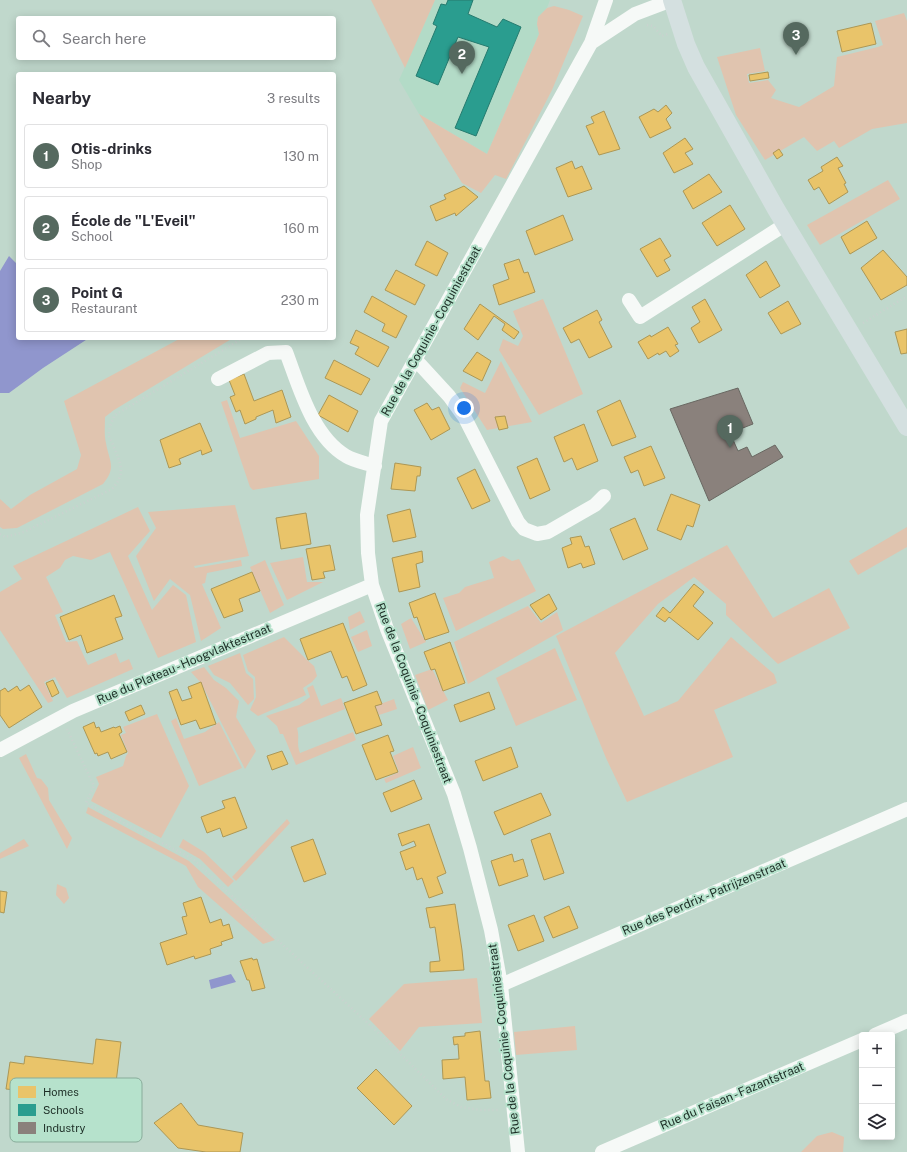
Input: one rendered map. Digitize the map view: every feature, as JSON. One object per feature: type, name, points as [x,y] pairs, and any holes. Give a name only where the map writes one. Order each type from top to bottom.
[{"type":"main road","points":[[672,0],[683,35],[696,68],[786,224],[907,426]]},
{"type":"street","name":"Rue de la Coquinie - Coquiniestraat","points":[[518,1152],[501,985],[491,930],[470,848],[454,794],[387,629],[372,585],[368,553],[367,514],[382,421],[591,43],[606,0]]},
{"type":"street","name":"Rue de la Coquinie - Coquiniestraat","points":[[591,43],[635,14],[672,0]]},
{"type":"street","points":[[629,300],[640,317],[786,224]]},
{"type":"street","points":[[218,379],[268,353],[286,352],[311,417],[328,442],[346,456],[375,466]]},
{"type":"street","points":[[415,359],[449,396],[465,418],[518,522],[524,529],[537,534],[548,532],[595,505],[604,496]]},
{"type":"street","name":"Rue du Plateau - Hoogvlaktestraat","points":[[0,750],[80,708],[372,585]]},
{"type":"street","name":"Rue des Perdrix - Patrijzenstraat","points":[[501,985],[907,809]]},
{"type":"street","points":[[882,1032],[907,1021]]},
{"type":"street","name":"Rue du Faisan - Fazantstraat","points":[[602,1152],[859,1041]]},
{"type":"path","points":[[635,14],[641,23],[653,26],[662,36],[676,30],[679,37],[683,35]]},
{"type":"path","points":[[850,330],[907,296]]},
{"type":"path","points":[[0,534],[5,537],[24,532],[112,488],[119,481],[121,468],[109,436],[110,425],[115,415],[239,340]]},
{"type":"path","points":[[62,717],[94,786],[86,803],[193,859],[283,945],[384,1038],[446,1099],[461,1106],[480,1110],[513,1110]]},
{"type":"shaded area","points":[[371,0],[435,0],[405,68]]},
{"type":"shaded area","points":[[435,0],[550,0],[547,8],[538,17],[537,24],[539,34],[487,154],[419,114],[399,80]]},
{"type":"shaded area","points":[[554,6],[583,16],[552,90],[506,179],[495,175],[481,193],[462,183],[419,114],[487,154],[539,34],[537,24],[538,17],[547,8]]},
{"type":"shaded area","points":[[904,13],[907,21],[907,123],[872,129],[839,148],[834,141],[817,151],[804,137],[765,160],[736,115],[717,57],[760,48],[765,71],[747,74],[749,83],[768,80],[776,90],[771,98],[799,107],[834,86],[837,57],[883,45],[875,21]]},
{"type":"shaded area","points":[[888,180],[900,199],[820,245],[807,225]]},
{"type":"shaded area","points":[[543,299],[583,394],[539,415],[499,350],[503,339],[518,346],[523,336],[513,311]]},
{"type":"shaded area","points":[[177,340],[230,340],[114,410],[105,417],[105,437],[111,468],[110,473],[103,484],[17,528],[3,529],[0,527],[0,499],[11,509],[30,495],[77,469],[81,455],[64,401]]},
{"type":"shaded area","points":[[501,361],[532,422],[487,430],[460,388],[463,382],[485,393]]},
{"type":"shaded area","points":[[227,400],[240,438],[296,421],[319,456],[319,479],[253,490],[250,487],[221,402]]},
{"type":"shaded area","points":[[235,505],[249,556],[194,566],[195,568],[241,560],[242,566],[207,573],[205,583],[202,584],[221,628],[201,641],[190,595],[170,579],[154,601],[136,556],[156,528],[148,512]]},
{"type":"shaded area","points":[[138,507],[150,531],[128,556],[152,610],[173,585],[186,595],[196,642],[158,658],[110,552],[91,560],[73,556],[65,560],[60,568],[46,577],[63,612],[55,615],[66,642],[77,641],[88,665],[116,653],[120,663],[129,659],[133,669],[67,698],[55,677],[44,682],[53,701],[48,703],[0,630],[0,592],[22,579],[13,566]]},
{"type":"shaded area","points":[[907,527],[907,547],[858,575],[849,561]]},
{"type":"shaded area","points":[[727,545],[773,618],[829,588],[850,628],[778,664],[726,615],[726,604],[694,577],[658,604],[615,653],[644,716],[678,701],[731,637],[774,674],[777,683],[714,710],[733,757],[627,802],[606,758],[556,636]]},
{"type":"shaded area","points":[[503,556],[512,561],[519,559],[536,591],[456,631],[443,598],[459,593],[465,587],[494,578],[489,562]]},
{"type":"shaded area","points":[[303,557],[307,582],[323,582],[287,600],[270,563]]},
{"type":"shaded area","points":[[265,560],[284,605],[270,613],[250,567]]},
{"type":"shaded area","points":[[528,606],[541,623],[557,612],[563,630],[468,684],[454,642]]},
{"type":"shaded area","points":[[360,611],[365,622],[350,630],[348,617]]},
{"type":"shaded area","points":[[411,618],[426,642],[410,649],[401,624]]},
{"type":"shaded area","points":[[367,630],[372,646],[358,652],[351,637]]},
{"type":"shaded area","points":[[284,637],[314,666],[317,676],[312,682],[303,688],[306,695],[258,716],[250,710],[256,697],[255,677],[248,671],[243,655]]},
{"type":"shaded area","points":[[555,648],[577,700],[516,726],[496,678]]},
{"type":"shaded area","points":[[240,653],[246,673],[253,679],[254,699],[248,705],[230,683],[214,675],[208,666]]},
{"type":"shaded area","points":[[204,667],[214,680],[226,688],[239,701],[236,717],[256,751],[245,769],[201,683],[191,672]]},
{"type":"shaded area","points":[[432,669],[448,700],[428,710],[415,675]]},
{"type":"shaded area","points":[[313,685],[321,706],[341,698],[345,709],[297,728],[300,753],[353,732],[356,740],[296,765],[283,734],[280,734],[277,726],[266,716],[299,705],[310,697],[307,688]]},
{"type":"shaded area","points":[[394,699],[397,709],[379,715],[375,706]]},
{"type":"shaded area","points":[[157,714],[189,786],[161,838],[91,801],[99,784],[96,777],[123,766],[128,753],[121,735],[126,733],[123,727]]},
{"type":"shaded area","points":[[176,718],[184,739],[205,732],[219,722],[242,768],[199,786],[171,721]]},
{"type":"shaded area","points":[[413,747],[421,768],[386,783],[384,779],[399,772],[393,756]]},
{"type":"shaded area","points":[[26,754],[37,778],[41,779],[48,788],[49,800],[72,838],[67,849],[19,758]]},
{"type":"shaded area","points":[[88,807],[189,861],[275,940],[263,944],[198,887],[186,866],[86,813]]},
{"type":"shaded area","points":[[287,819],[290,823],[236,881],[232,877]]},
{"type":"shaded area","points":[[24,839],[29,846],[0,859],[0,853]]},
{"type":"shaded area","points":[[183,839],[204,852],[234,881],[228,887],[200,859],[179,847]]},
{"type":"shaded area","points":[[57,884],[66,888],[69,898],[64,904],[56,895]]},
{"type":"shaded area","points":[[477,978],[482,1023],[419,1027],[400,1051],[369,1019],[404,984]]},
{"type":"shaded area","points":[[575,1026],[577,1050],[516,1055],[514,1032]]},
{"type":"shaded area","points":[[832,1132],[844,1137],[843,1152],[801,1152],[817,1136]]},
{"type":"water","points":[[9,256],[16,263],[16,340],[86,340],[43,368],[9,393],[0,393],[0,271]]},
{"type":"water","points":[[231,974],[236,982],[211,989],[209,980]]},
{"type":"building: Homes","points":[[871,23],[876,44],[842,52],[837,31]]},
{"type":"building: Homes","points":[[768,72],[769,78],[750,81],[749,75]]},
{"type":"building: Homes","points":[[666,105],[672,113],[666,119],[671,128],[650,138],[639,117],[654,109],[658,112]]},
{"type":"building: Homes","points":[[604,111],[620,149],[599,155],[586,126],[594,123],[591,117]]},
{"type":"building: Homes","points":[[685,138],[693,149],[685,153],[693,164],[674,173],[663,153]]},
{"type":"building: Homes","points":[[779,149],[783,155],[777,159],[773,153]]},
{"type":"building: Homes","points":[[837,157],[843,166],[838,168],[846,183],[844,184],[848,192],[829,204],[819,187],[814,190],[808,180],[823,171],[821,167]]},
{"type":"building: Homes","points":[[572,161],[575,169],[582,166],[592,189],[568,197],[556,168]]},
{"type":"building: Homes","points":[[709,174],[722,192],[693,209],[683,191]]},
{"type":"building: Homes","points":[[464,186],[478,197],[456,216],[455,213],[436,221],[430,206],[446,199],[444,195]]},
{"type":"building: Homes","points":[[730,205],[745,229],[717,246],[702,223]]},
{"type":"building: Homes","points":[[563,215],[573,240],[535,255],[526,231]]},
{"type":"building: Homes","points":[[867,221],[877,238],[850,254],[841,237]]},
{"type":"building: Homes","points":[[660,238],[671,256],[664,260],[670,270],[657,277],[640,249]]},
{"type":"building: Homes","points":[[427,241],[448,253],[437,276],[415,265]]},
{"type":"building: Homes","points":[[883,250],[907,277],[907,285],[881,300],[861,268]]},
{"type":"building: Homes","points":[[519,259],[524,273],[528,272],[535,292],[499,305],[493,285],[509,279],[504,264]]},
{"type":"building: Homes","points":[[766,261],[780,286],[760,298],[746,275]]},
{"type":"building: Homes","points":[[396,270],[425,285],[415,305],[385,290]]},
{"type":"building: Homes","points":[[372,296],[407,316],[396,338],[382,331],[385,324],[364,312]]},
{"type":"building: Homes","points":[[705,299],[722,330],[699,343],[691,328],[700,322],[692,307]]},
{"type":"building: Homes","points":[[788,301],[801,324],[781,334],[768,313]]},
{"type":"building: Homes","points":[[480,304],[519,332],[514,339],[502,330],[505,324],[494,316],[478,340],[464,329]]},
{"type":"building: Homes","points":[[597,310],[602,320],[599,322],[612,347],[589,358],[579,339],[571,343],[563,328]]},
{"type":"building: Homes","points":[[668,327],[678,344],[675,345],[679,351],[670,357],[666,351],[659,355],[658,353],[648,359],[638,342],[650,335],[651,337]]},
{"type":"building: Homes","points":[[907,329],[907,353],[901,354],[895,332]]},
{"type":"building: Homes","points":[[356,330],[389,347],[378,367],[355,354],[359,347],[350,343]]},
{"type":"building: Homes","points":[[477,352],[491,361],[482,381],[463,371]]},
{"type":"building: Homes","points":[[334,360],[370,379],[361,395],[325,378]]},
{"type":"building: Homes","points":[[244,374],[254,401],[282,390],[291,417],[276,423],[273,410],[256,417],[256,419],[245,424],[240,410],[236,412],[230,397],[235,395],[229,380]]},
{"type":"building: Homes","points":[[329,395],[358,411],[348,432],[318,415]]},
{"type":"building: Homes","points":[[620,400],[636,437],[612,446],[597,411]]},
{"type":"building: Homes","points":[[427,403],[432,410],[439,407],[450,429],[431,440],[414,410]]},
{"type":"building: Homes","points":[[505,416],[508,428],[499,430],[495,417]]},
{"type":"building: Homes","points":[[200,423],[212,451],[202,455],[201,450],[179,459],[181,464],[169,468],[160,440]]},
{"type":"building: Homes","points":[[584,424],[598,461],[577,470],[572,458],[564,462],[554,437]]},
{"type":"building: Homes","points":[[651,446],[665,478],[644,486],[638,470],[631,473],[624,457]]},
{"type":"building: Homes","points":[[537,458],[550,490],[530,499],[517,467]]},
{"type":"building: Homes","points":[[395,463],[421,467],[420,476],[417,476],[415,491],[391,489]]},
{"type":"building: Homes","points":[[475,469],[490,501],[472,509],[457,478]]},
{"type":"building: Homes","points":[[671,494],[700,505],[693,527],[687,525],[681,540],[657,530]]},
{"type":"building: Homes","points":[[410,509],[416,537],[393,542],[387,515]]},
{"type":"building: Homes","points":[[306,513],[311,544],[281,549],[276,518]]},
{"type":"building: Homes","points":[[635,518],[648,549],[623,560],[610,529]]},
{"type":"building: Homes","points":[[581,536],[585,547],[589,546],[595,564],[583,568],[581,563],[568,568],[562,548],[572,544],[570,538]]},
{"type":"building: Homes","points":[[330,545],[335,570],[323,572],[325,578],[312,580],[306,549]]},
{"type":"building: Homes","points":[[422,551],[423,562],[416,564],[420,587],[399,592],[392,558]]},
{"type":"building: Homes","points":[[252,572],[260,591],[239,599],[243,611],[224,618],[211,589]]},
{"type":"building: Homes","points":[[694,584],[704,592],[693,606],[713,623],[698,640],[669,617],[665,622],[656,616],[663,607],[670,613]]},
{"type":"building: Homes","points":[[435,593],[449,632],[425,640],[417,617],[414,618],[409,603]]},
{"type":"building: Homes","points":[[549,594],[557,609],[541,620],[530,605]]},
{"type":"building: Homes","points":[[114,595],[122,616],[115,618],[123,639],[87,653],[81,635],[69,640],[60,617]]},
{"type":"building: Homes","points":[[343,623],[367,685],[353,691],[347,676],[342,678],[331,651],[308,660],[300,639]]},
{"type":"building: Homes","points":[[450,642],[465,683],[443,691],[435,669],[431,670],[424,652]]},
{"type":"building: Homes","points":[[53,680],[59,693],[52,697],[46,683]]},
{"type":"building: Homes","points":[[201,682],[216,724],[200,729],[196,720],[181,725],[169,692],[177,689],[182,701],[192,698],[188,687]]},
{"type":"building: Homes","points":[[29,685],[42,707],[9,728],[0,715],[0,691],[5,688],[8,692],[17,686],[20,691]]},
{"type":"building: Homes","points":[[377,691],[382,704],[375,706],[382,725],[356,734],[344,703]]},
{"type":"building: Homes","points":[[489,692],[495,709],[460,722],[454,705]]},
{"type":"building: Homes","points":[[141,705],[145,714],[129,721],[125,712]]},
{"type":"building: Homes","points":[[94,722],[96,728],[99,727],[101,732],[120,726],[122,732],[119,734],[127,752],[111,759],[108,752],[98,756],[97,753],[95,754],[83,727]]},
{"type":"building: Homes","points":[[388,735],[394,751],[390,752],[398,772],[376,780],[362,745]]},
{"type":"building: Homes","points":[[511,747],[518,767],[483,781],[475,761]]},
{"type":"building: Homes","points":[[282,751],[288,764],[272,770],[267,756]]},
{"type":"building: Homes","points":[[414,780],[422,799],[391,812],[383,793]]},
{"type":"building: Homes","points":[[541,793],[551,815],[504,835],[494,812]]},
{"type":"building: Homes","points":[[235,797],[247,828],[223,837],[220,828],[207,833],[201,817],[225,808],[222,801]]},
{"type":"building: Homes","points":[[429,824],[446,873],[437,877],[443,893],[429,898],[422,878],[417,880],[413,867],[406,870],[400,852],[416,846],[414,841],[402,846],[398,834]]},
{"type":"building: Homes","points":[[550,833],[564,873],[544,880],[531,840]]},
{"type":"building: Homes","points":[[313,839],[326,874],[304,882],[291,847]]},
{"type":"building: Homes","points":[[512,854],[514,862],[523,859],[528,876],[499,886],[491,861]]},
{"type":"building: Homes","points":[[0,891],[7,892],[4,913],[0,912]]},
{"type":"building: Homes","points":[[201,897],[210,923],[221,919],[223,926],[229,924],[233,938],[221,942],[222,945],[210,949],[211,954],[195,959],[194,956],[167,965],[160,943],[187,934],[182,917],[187,916],[183,903]]},
{"type":"building: Homes","points":[[455,904],[464,970],[430,972],[430,962],[440,961],[435,927],[430,928],[426,908]]},
{"type":"building: Homes","points":[[569,906],[578,928],[553,938],[544,917]]},
{"type":"building: Homes","points":[[534,915],[544,941],[518,951],[508,925]]},
{"type":"building: Homes","points":[[252,958],[253,960],[257,959],[265,988],[252,991],[249,980],[247,980],[240,961]]},
{"type":"building: Homes","points":[[480,1031],[485,1081],[489,1081],[491,1098],[467,1100],[465,1077],[443,1079],[442,1060],[459,1059],[458,1044],[454,1045],[453,1037],[465,1036],[465,1033]]},
{"type":"building: Homes","points":[[96,1039],[121,1042],[117,1078],[10,1078],[10,1089],[6,1089],[10,1062],[24,1064],[25,1056],[93,1064]]},
{"type":"building: Homes","points":[[376,1069],[412,1106],[394,1125],[357,1088]]},
{"type":"building: Homes","points":[[181,1103],[198,1125],[243,1133],[240,1152],[206,1152],[178,1148],[154,1123]]},
{"type":"building: Schools","points":[[448,0],[473,0],[468,14],[497,27],[503,19],[521,27],[476,136],[455,128],[489,47],[458,37],[438,85],[416,76],[437,26],[433,24],[441,4],[446,5]]},
{"type":"building: Industry","points":[[738,388],[753,424],[730,433],[738,451],[747,447],[752,457],[775,445],[783,457],[709,501],[670,409]]},
{"type":"place","name":"Point G","points":[[796,55]]},
{"type":"place","name":"École de \"L'Eveil\"","points":[[462,74]]},
{"type":"place","name":"Otis-drinks","points":[[730,448]]}]
